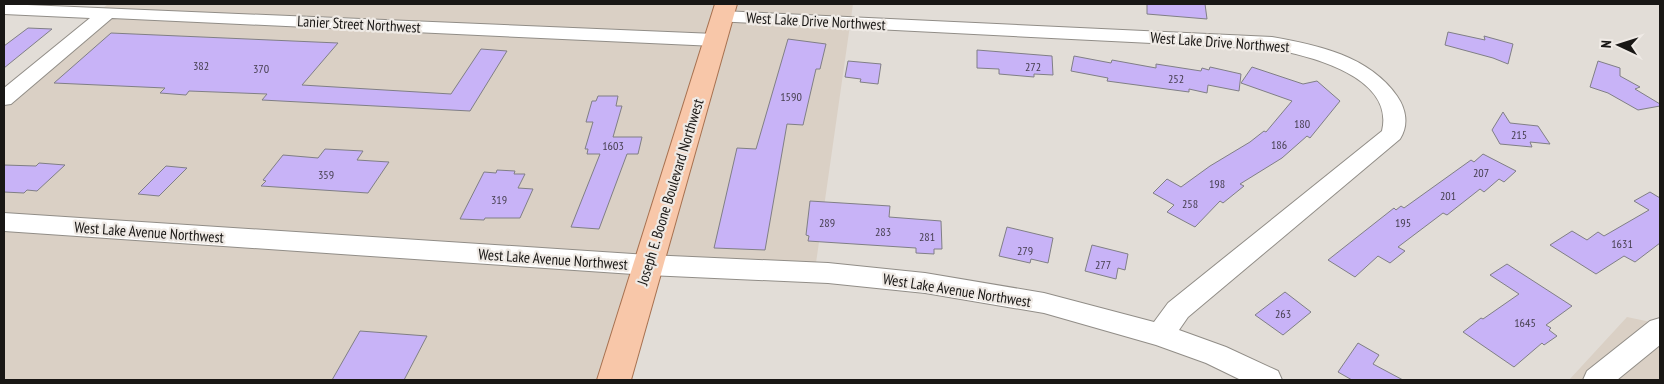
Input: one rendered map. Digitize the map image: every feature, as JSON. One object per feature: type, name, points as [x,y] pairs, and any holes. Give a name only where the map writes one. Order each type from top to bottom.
[{"type":"main road","name":"Joseph E. Boone Boulevard Northwest","points":[[614,380],[721,20]]},
{"type":"street","name":"Lanier Street Northwest","points":[[4,8],[107,13],[721,20]]},
{"type":"street","points":[[4,100],[107,13]]},
{"type":"street","name":"West Lake Drive Northwest","points":[[721,20],[1272,43],[1306,49],[1333,58],[1368,78],[1387,96],[1396,115],[1392,134],[1178,310],[1160,335]]},
{"type":"street","name":"West Lake Avenue Northwest","points":[[4,222],[648,265],[828,273],[925,283],[1044,303],[1160,335],[1216,355],[1268,380]]},
{"type":"street","points":[[1597,380],[1660,329]]},
{"type":"shaded area","points":[[108,4],[853,4],[816,263],[637,269],[601,380],[4,380],[4,90]]},
{"type":"shaded area","points":[[1627,317],[1660,324],[1660,380],[1569,380]]},
{"type":"building","points":[[1147,4],[1205,4],[1207,19],[1147,14]]},
{"type":"building","points":[[28,28],[52,29],[4,68],[4,46]]},
{"type":"building","points":[[1448,32],[1485,40],[1484,36],[1513,44],[1508,64],[1445,45]]},
{"type":"building","points":[[111,33],[338,43],[302,85],[451,94],[481,49],[507,51],[470,111],[262,100],[267,94],[189,91],[186,95],[160,93],[165,88],[54,83]]},
{"type":"building","points":[[788,39],[826,44],[820,69],[816,69],[803,125],[787,124],[765,250],[714,248],[737,148],[756,149]]},
{"type":"building","points":[[977,50],[1052,56],[1053,75],[1034,74],[1034,77],[999,74],[999,69],[977,68]]},
{"type":"building","points":[[1074,56],[1111,63],[1112,60],[1156,68],[1156,64],[1201,71],[1202,68],[1209,70],[1210,67],[1241,74],[1239,91],[1208,85],[1207,93],[1189,89],[1189,92],[1107,81],[1108,78],[1071,71]]},
{"type":"building","points":[[848,61],[881,64],[878,84],[860,82],[861,79],[845,77]]},
{"type":"building","points":[[1598,61],[1620,68],[1620,76],[1640,87],[1635,89],[1660,104],[1660,106],[1638,110],[1608,93],[1590,87]]},
{"type":"building","points":[[1252,67],[1303,84],[1317,81],[1340,101],[1310,138],[1307,136],[1282,158],[1240,184],[1244,186],[1223,203],[1220,201],[1195,227],[1167,212],[1174,205],[1153,193],[1167,179],[1181,187],[1264,131],[1266,132],[1292,101],[1241,83]]},
{"type":"building","points":[[598,96],[618,96],[616,106],[622,106],[613,137],[642,137],[638,154],[627,154],[599,229],[571,227],[600,154],[587,154],[588,149],[585,149],[593,122],[586,122],[592,101],[596,101]]},
{"type":"building","points":[[1503,112],[1510,123],[1538,126],[1550,144],[1530,142],[1532,147],[1500,144],[1492,130]]},
{"type":"building","points":[[325,149],[363,151],[357,160],[389,162],[368,193],[261,186],[266,181],[263,180],[283,155],[318,158]]},
{"type":"building","points":[[1483,154],[1516,171],[1504,182],[1499,179],[1484,192],[1480,189],[1447,215],[1443,213],[1398,247],[1405,251],[1390,263],[1378,256],[1355,277],[1328,260],[1394,208],[1396,210],[1401,206],[1404,208],[1471,160],[1474,162]]},
{"type":"building","points":[[39,163],[65,165],[37,191],[27,190],[24,193],[4,192],[4,165],[36,166]]},
{"type":"building","points":[[166,166],[187,168],[159,196],[138,194]]},
{"type":"building","points":[[497,170],[515,171],[514,174],[525,174],[518,188],[533,189],[520,218],[460,219],[484,172],[496,173]]},
{"type":"building","points":[[1650,192],[1660,198],[1660,243],[1635,262],[1624,256],[1596,274],[1550,245],[1572,231],[1587,240],[1598,232],[1604,236],[1649,210],[1634,201]]},
{"type":"building","points":[[810,201],[890,206],[889,217],[941,221],[942,249],[934,249],[934,254],[916,253],[916,248],[808,241],[809,236],[806,235]]},
{"type":"building","points":[[1007,227],[1053,238],[1048,263],[1031,259],[1030,263],[999,256]]},
{"type":"building","points":[[1092,245],[1128,254],[1125,270],[1118,268],[1116,279],[1085,271]]},
{"type":"building","points":[[1507,264],[1572,306],[1546,325],[1557,336],[1544,345],[1542,343],[1514,367],[1463,332],[1519,294],[1490,275]]},
{"type":"building","points":[[1285,292],[1311,312],[1283,335],[1255,315]]},
{"type":"building","points":[[360,331],[427,336],[404,380],[332,380]]},
{"type":"building","points":[[1358,343],[1379,355],[1373,364],[1403,380],[1352,380],[1338,372]]}]
